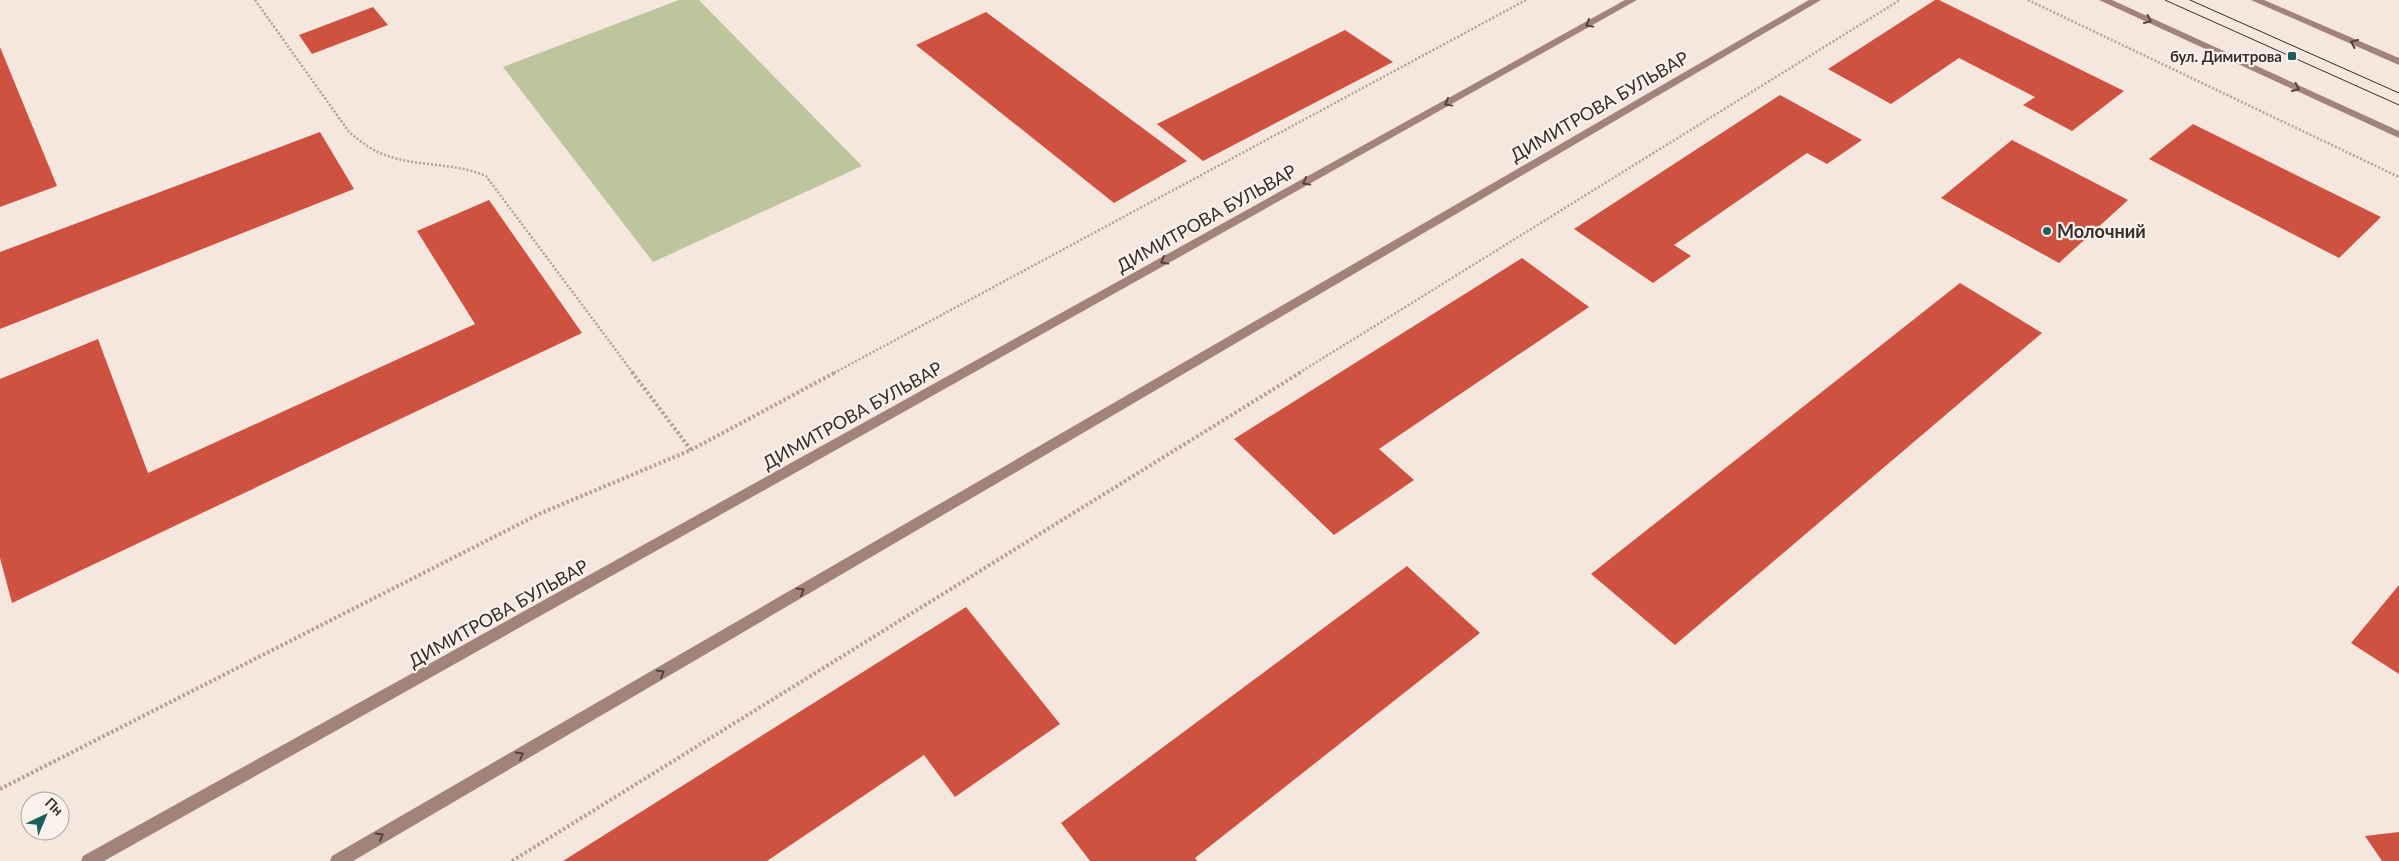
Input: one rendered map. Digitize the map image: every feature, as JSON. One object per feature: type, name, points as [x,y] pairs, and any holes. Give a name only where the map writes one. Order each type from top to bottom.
[{"type":"street","name":"ДИМИТРОВА БУЛЬВАР","points":[[89,861],[1632,0]]},
{"type":"street","name":"ДИМИТРОВА БУЛЬВАР","points":[[338,861],[1816,0]]},
{"type":"street","points":[[2104,0],[2399,135]]},
{"type":"street","points":[[2256,0],[2399,62]]},
{"type":"path","points":[[255,0],[349,132],[366,146],[391,157],[471,168],[486,176],[691,450]]},
{"type":"path","points":[[0,789],[539,514],[691,450],[1526,0]]},
{"type":"path","points":[[512,861],[1900,0]]},
{"type":"path","points":[[2028,0],[2399,177]]},
{"type":"green space","points":[[679,0],[699,0],[862,166],[653,262],[503,67]]},
{"type":"building","points":[[1935,0],[1939,0],[2124,91],[2072,131],[2023,105],[2035,97],[1959,58],[1891,104],[1828,69]]},
{"type":"building","points":[[373,7],[388,25],[312,54],[299,35]]},
{"type":"building","points":[[986,12],[1187,161],[1114,203],[916,45]]},
{"type":"building","points":[[1345,30],[1393,62],[1203,161],[1157,124]]},
{"type":"building","points":[[0,47],[57,186],[0,207]]},
{"type":"building","points":[[1780,95],[1862,140],[1827,164],[1807,153],[1674,245],[1691,256],[1653,283],[1574,229]]},
{"type":"building","points":[[2193,124],[2381,217],[2339,258],[2149,159]]},
{"type":"building","points":[[320,132],[354,189],[0,329],[0,252]]},
{"type":"building","name":"Молочний","points":[[2012,140],[2128,200],[2059,263],[1941,198]]},
{"type":"building","points":[[489,200],[582,333],[12,603],[0,558],[0,379],[98,339],[148,473],[475,324],[417,231]]},
{"type":"building","points":[[1522,258],[1589,307],[1379,449],[1414,480],[1334,535],[1234,439]]},
{"type":"building","points":[[1960,283],[2042,333],[1675,645],[1591,574]]},
{"type":"building","points":[[1407,566],[1480,633],[1195,858],[1197,861],[1090,861],[1061,823]]},
{"type":"building","points":[[2399,585],[2399,674],[2351,643]]},
{"type":"building","points":[[966,607],[1060,724],[955,797],[924,755],[767,861],[563,861]]},
{"type":"building","points":[[2399,832],[2399,861],[2382,861],[2365,836]]},
{"type":"tram line","points":[[2165,0],[2399,105]]},
{"type":"tram line","points":[[2190,0],[2399,93]]},
{"type":"place","name":"бул. Димитрова","points":[[2292,56]]},
{"type":"place","name":"Молочний","points":[[2047,231]]}]
